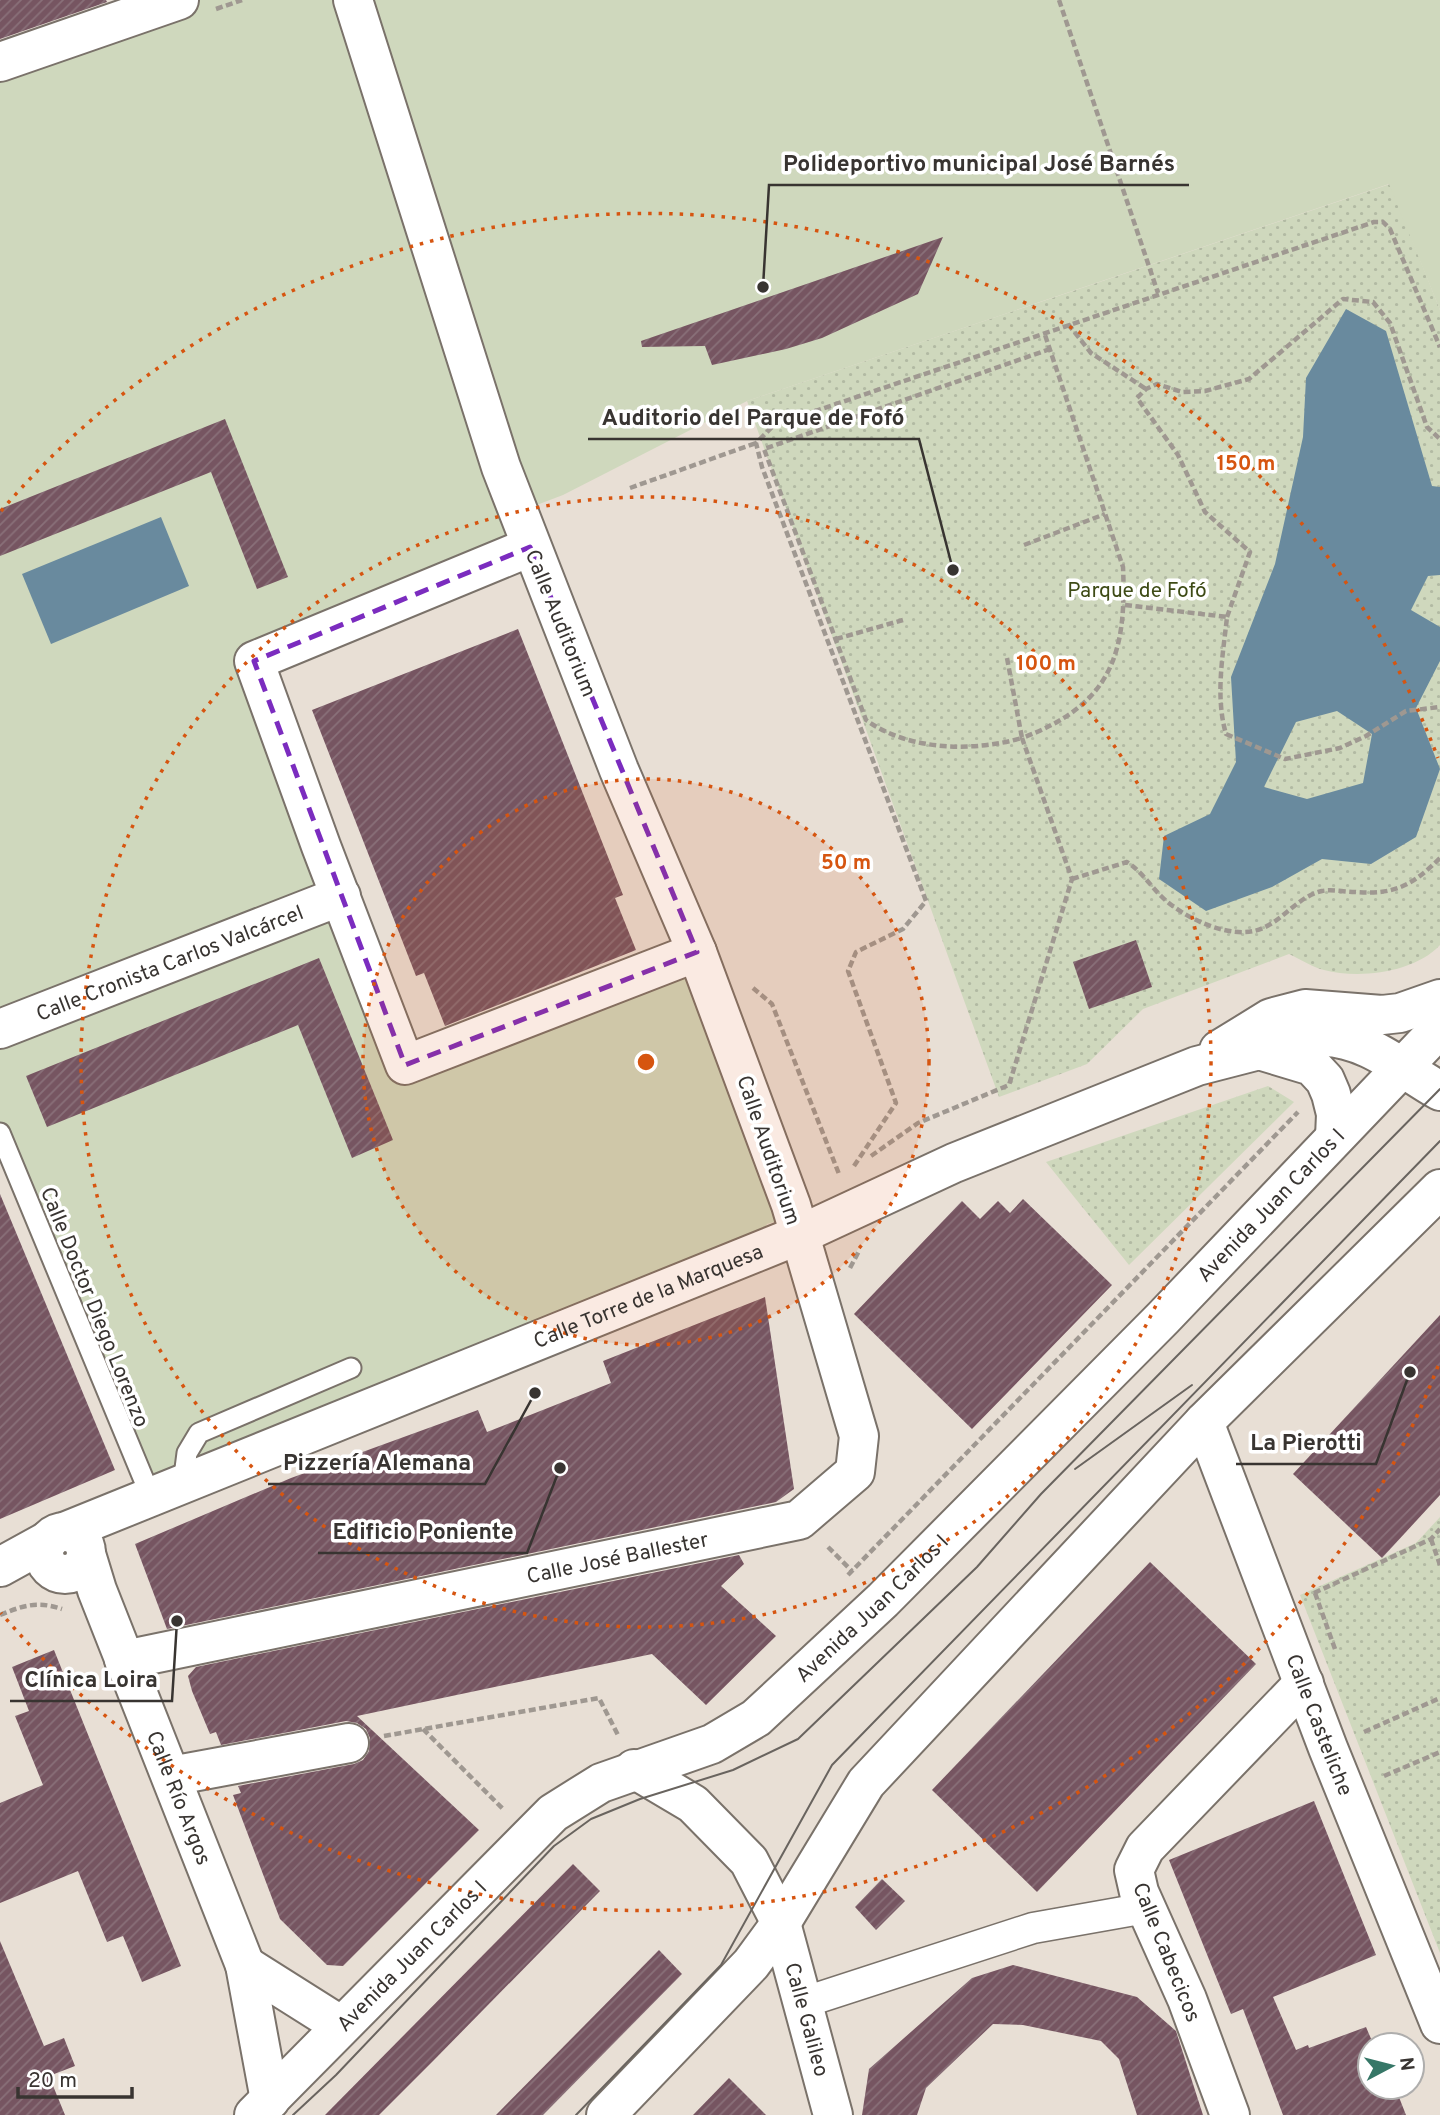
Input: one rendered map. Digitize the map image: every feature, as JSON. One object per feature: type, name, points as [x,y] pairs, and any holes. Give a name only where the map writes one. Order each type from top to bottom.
[{"type":"street","points":[[0,62],[179,0]]},
{"type":"street","name":"Calle Auditorium","points":[[353,0],[496,453],[530,547],[619,769],[697,952],[791,1205],[799,1235]]},
{"type":"street","points":[[530,547],[254,661],[405,1065],[697,952]]},
{"type":"street","name":"Calle Cronista Carlos Valcárcel","points":[[0,1029],[341,896]]},
{"type":"street","name":"Calle Torre de la Marquesa","points":[[1197,1066],[1244,1032],[1271,1018],[1305,1009],[1382,1015],[1400,1013],[1440,999]]},
{"type":"street","name":"Avenida Juan Carlos I","points":[[262,2107],[340,2025],[623,1746],[712,1744],[756,1718],[883,1600],[1163,1318],[1440,1028]]},
{"type":"street","name":"Calle Torre de la Marquesa","points":[[4,1566],[78,1559],[167,1490],[799,1235],[954,1163],[1197,1066],[1309,1039],[1337,1038],[1378,1053],[1440,1091]]},
{"type":"street","name":"Calle Torre de la Marquesa","points":[[1259,1050],[1301,1061],[1312,1066],[1325,1080]]},
{"type":"street","points":[[1325,1080],[1336,1114],[1335,1138]]},
{"type":"street","points":[[606,2115],[751,1964],[780,1923],[866,1783],[1204,1422],[1440,1189]]},
{"type":"street","name":"Calle José Ballester","points":[[124,1660],[799,1520],[855,1472],[859,1436],[799,1235]]},
{"type":"street","name":"Calle Casteliche","points":[[1204,1422],[1328,1748],[1440,2024]]},
{"type":"street","name":"Calle Río Argos","points":[[78,1559],[124,1660],[245,1965],[262,2107]]},
{"type":"street","name":"Calle Cabecicos","points":[[1230,2115],[1187,1999],[1146,1908],[1135,1870],[1145,1849],[1304,1683]]},
{"type":"street","points":[[171,1776],[349,1743]]},
{"type":"street","name":"Calle Galileo","points":[[623,1746],[693,1804],[749,1861],[780,1923],[833,2115]]},
{"type":"street","points":[[802,2003],[1033,1928],[1146,1908]]},
{"type":"street","points":[[245,1965],[340,2025]]},
{"type":"lane","name":"Calle Doctor Diego Lorenzo","points":[[0,1133],[133,1459],[167,1490]]},
{"type":"lane","points":[[167,1490],[199,1433],[351,1368]]},
{"type":"lane","points":[[111,1428],[123,1461],[133,1459]]},
{"type":"path","points":[[1059,0],[1158,293]]},
{"type":"path","points":[[630,488],[756,443],[774,425],[1366,224],[1383,222],[1390,229],[1440,347]]},
{"type":"path","points":[[1440,439],[1427,427],[1390,323],[1373,302],[1343,299],[1249,379],[1205,391],[1182,392],[1157,384],[1146,388],[1137,398],[1178,455],[1205,512],[1250,552],[1227,617],[1221,674],[1222,720],[1226,733],[1285,759],[1340,748],[1366,736],[1406,711],[1440,707]]},
{"type":"path","points":[[1068,324],[1091,353],[1146,388]]},
{"type":"path","points":[[1044,332],[1050,349],[1123,567],[1125,605],[1119,649],[1107,676],[1081,705],[1052,727],[1022,738],[991,747],[954,747],[880,730],[866,720],[764,449],[1050,349]]},
{"type":"path","points":[[756,443],[762,467],[926,901],[903,929],[856,952],[848,971],[896,1103],[851,1173],[918,1123],[1009,1085],[1072,879],[1022,738],[1007,658]]},
{"type":"path","points":[[1024,545],[1105,514]]},
{"type":"path","points":[[1125,605],[1227,617]]},
{"type":"path","points":[[836,639],[903,620]]},
{"type":"path","points":[[1072,879],[1127,862],[1141,871],[1160,896],[1184,916],[1250,934],[1267,927],[1306,898],[1324,891],[1388,893],[1423,876],[1440,858]]},
{"type":"path","points":[[745,981],[772,1004],[842,1183]]},
{"type":"path","points":[[843,1581],[1325,1080]]},
{"type":"path","points":[[1277,1611],[1431,1539],[1440,1529]]},
{"type":"path","points":[[1431,1539],[1440,1565]]},
{"type":"path","points":[[0,1615],[43,1602],[71,1610],[90,1610],[78,1559]]},
{"type":"path","points":[[349,1743],[599,1698],[623,1746]]},
{"type":"path","points":[[1328,1748],[1440,1698]]},
{"type":"path","points":[[424,1729],[508,1815]]},
{"type":"path","points":[[1384,1776],[1440,1752]]},
{"type":"highlighted area","points":[[530,547],[697,952],[405,1065],[254,661]]},
{"type":"green space","points":[[179,0],[1440,0],[1440,310],[1389,184],[747,401],[563,495],[534,506],[528,481],[524,532],[255,661],[405,1065],[697,952],[794,1216],[767,1224],[750,1255],[151,1497],[0,1133],[0,62]]},
{"type":"green space","name":"Parque de Fofó","points":[[1390,184],[1440,310],[1440,945],[1416,962],[1401,968],[1353,974],[1324,970],[1289,954],[1143,1009],[1087,1064],[999,1097],[747,401]]},
{"type":"green space","points":[[1268,1086],[1294,1102],[1129,1265],[1046,1162]]},
{"type":"green space","points":[[1440,1517],[1440,1953],[1300,1595],[1416,1543]]},
{"type":"water","points":[[1346,309],[1386,331],[1432,486],[1440,487],[1440,575],[1428,576],[1411,610],[1440,627],[1440,661],[1416,708],[1440,769],[1416,837],[1371,864],[1322,859],[1272,887],[1206,911],[1159,879],[1164,836],[1210,814],[1236,762],[1231,677],[1275,564],[1303,437],[1306,378]],"holes":[[[1337,711],[1372,734],[1363,783],[1307,799],[1264,787],[1296,722]]]},
{"type":"water","points":[[161,517],[189,586],[51,644],[22,574]]},
{"type":"building","points":[[0,0],[106,0],[107,2],[0,39]]},
{"type":"building","points":[[943,237],[918,294],[822,338],[786,349],[712,365],[705,346],[642,347],[641,341]]},
{"type":"building","points":[[225,419],[288,577],[257,589],[211,472],[0,556],[0,509]]},
{"type":"building","points":[[518,629],[623,895],[615,898],[636,950],[445,1026],[424,973],[416,976],[312,710]]},
{"type":"building","points":[[1136,940],[1152,987],[1089,1009],[1073,962]]},
{"type":"building","points":[[319,958],[393,1140],[352,1158],[298,1025],[47,1127],[26,1076]]},
{"type":"building","points":[[0,1194],[115,1470],[0,1519]]},
{"type":"building","points":[[1023,1199],[1112,1285],[972,1429],[854,1314],[962,1201],[980,1219],[998,1201],[1010,1213]]},
{"type":"building","points":[[765,1297],[794,1489],[776,1502],[167,1629],[135,1544],[291,1478],[478,1410],[487,1432],[611,1383],[603,1361]]},
{"type":"building","points":[[1440,1315],[1440,1495],[1382,1558],[1293,1474]]},
{"type":"building","points":[[739,1555],[744,1564],[721,1586],[776,1636],[706,1705],[652,1654],[357,1716],[479,1830],[343,1966],[327,1965],[280,1919],[233,1795],[241,1793],[238,1786],[354,1764],[363,1760],[369,1751],[370,1738],[366,1729],[357,1723],[346,1721],[221,1745],[216,1732],[210,1734],[192,1691],[188,1676],[196,1667]]},
{"type":"building","points":[[1150,1562],[1256,1664],[1037,1892],[932,1790]]},
{"type":"building","points":[[54,1650],[181,1966],[142,1982],[123,1936],[107,1942],[78,1871],[0,1903],[0,1803],[43,1785],[15,1716],[29,1711],[12,1667]]},
{"type":"building","points":[[1314,1801],[1376,1955],[1273,1997],[1296,2050],[1308,2045],[1309,2048],[1366,2027],[1368,2031],[1356,2031],[1356,2101],[1400,2101],[1406,2115],[1283,2115],[1243,2009],[1231,2014],[1169,1860]]},
{"type":"building","points":[[573,1864],[600,1891],[433,2061],[379,2115],[325,2115]]},
{"type":"building","points":[[882,1879],[905,1901],[876,1930],[855,1907]]},
{"type":"building","points":[[0,1941],[44,2046],[64,2038],[75,2066],[49,2076],[65,2115],[0,2115]]},
{"type":"building","points":[[659,1950],[682,1974],[543,2115],[496,2115]]},
{"type":"building","points":[[1013,1965],[1137,1997],[1176,2031],[1203,2115],[1137,2115],[1119,2059],[1101,2041],[1023,2025],[993,2024],[926,2088],[917,2115],[862,2115],[869,2069],[972,1978]]},
{"type":"building","points":[[729,2078],[766,2115],[693,2115]]},
{"type":"tram line","points":[[293,2115],[336,2075],[554,1846],[591,1819],[640,1799],[733,1770],[798,1739],[977,1567],[1041,1494],[1440,1089]]},
{"type":"tram line","points":[[576,2115],[721,1965],[832,1765],[1440,1141]]},
{"type":"tram line","points":[[1075,1469],[1192,1385]]},
{"type":"place","name":"Polideportivo municipal José Barnés","points":[[763,287]]},
{"type":"place","name":"Auditorio del Parque de Fofó","points":[[953,570]]},
{"type":"place","name":"La Pierotti","points":[[1410,1372]]},
{"type":"place","name":"Pizzería Alemana","points":[[535,1393]]},
{"type":"place","name":"Edificio Poniente","points":[[560,1468]]},
{"type":"place","name":"Clínica Loira","points":[[177,1621]]}]
